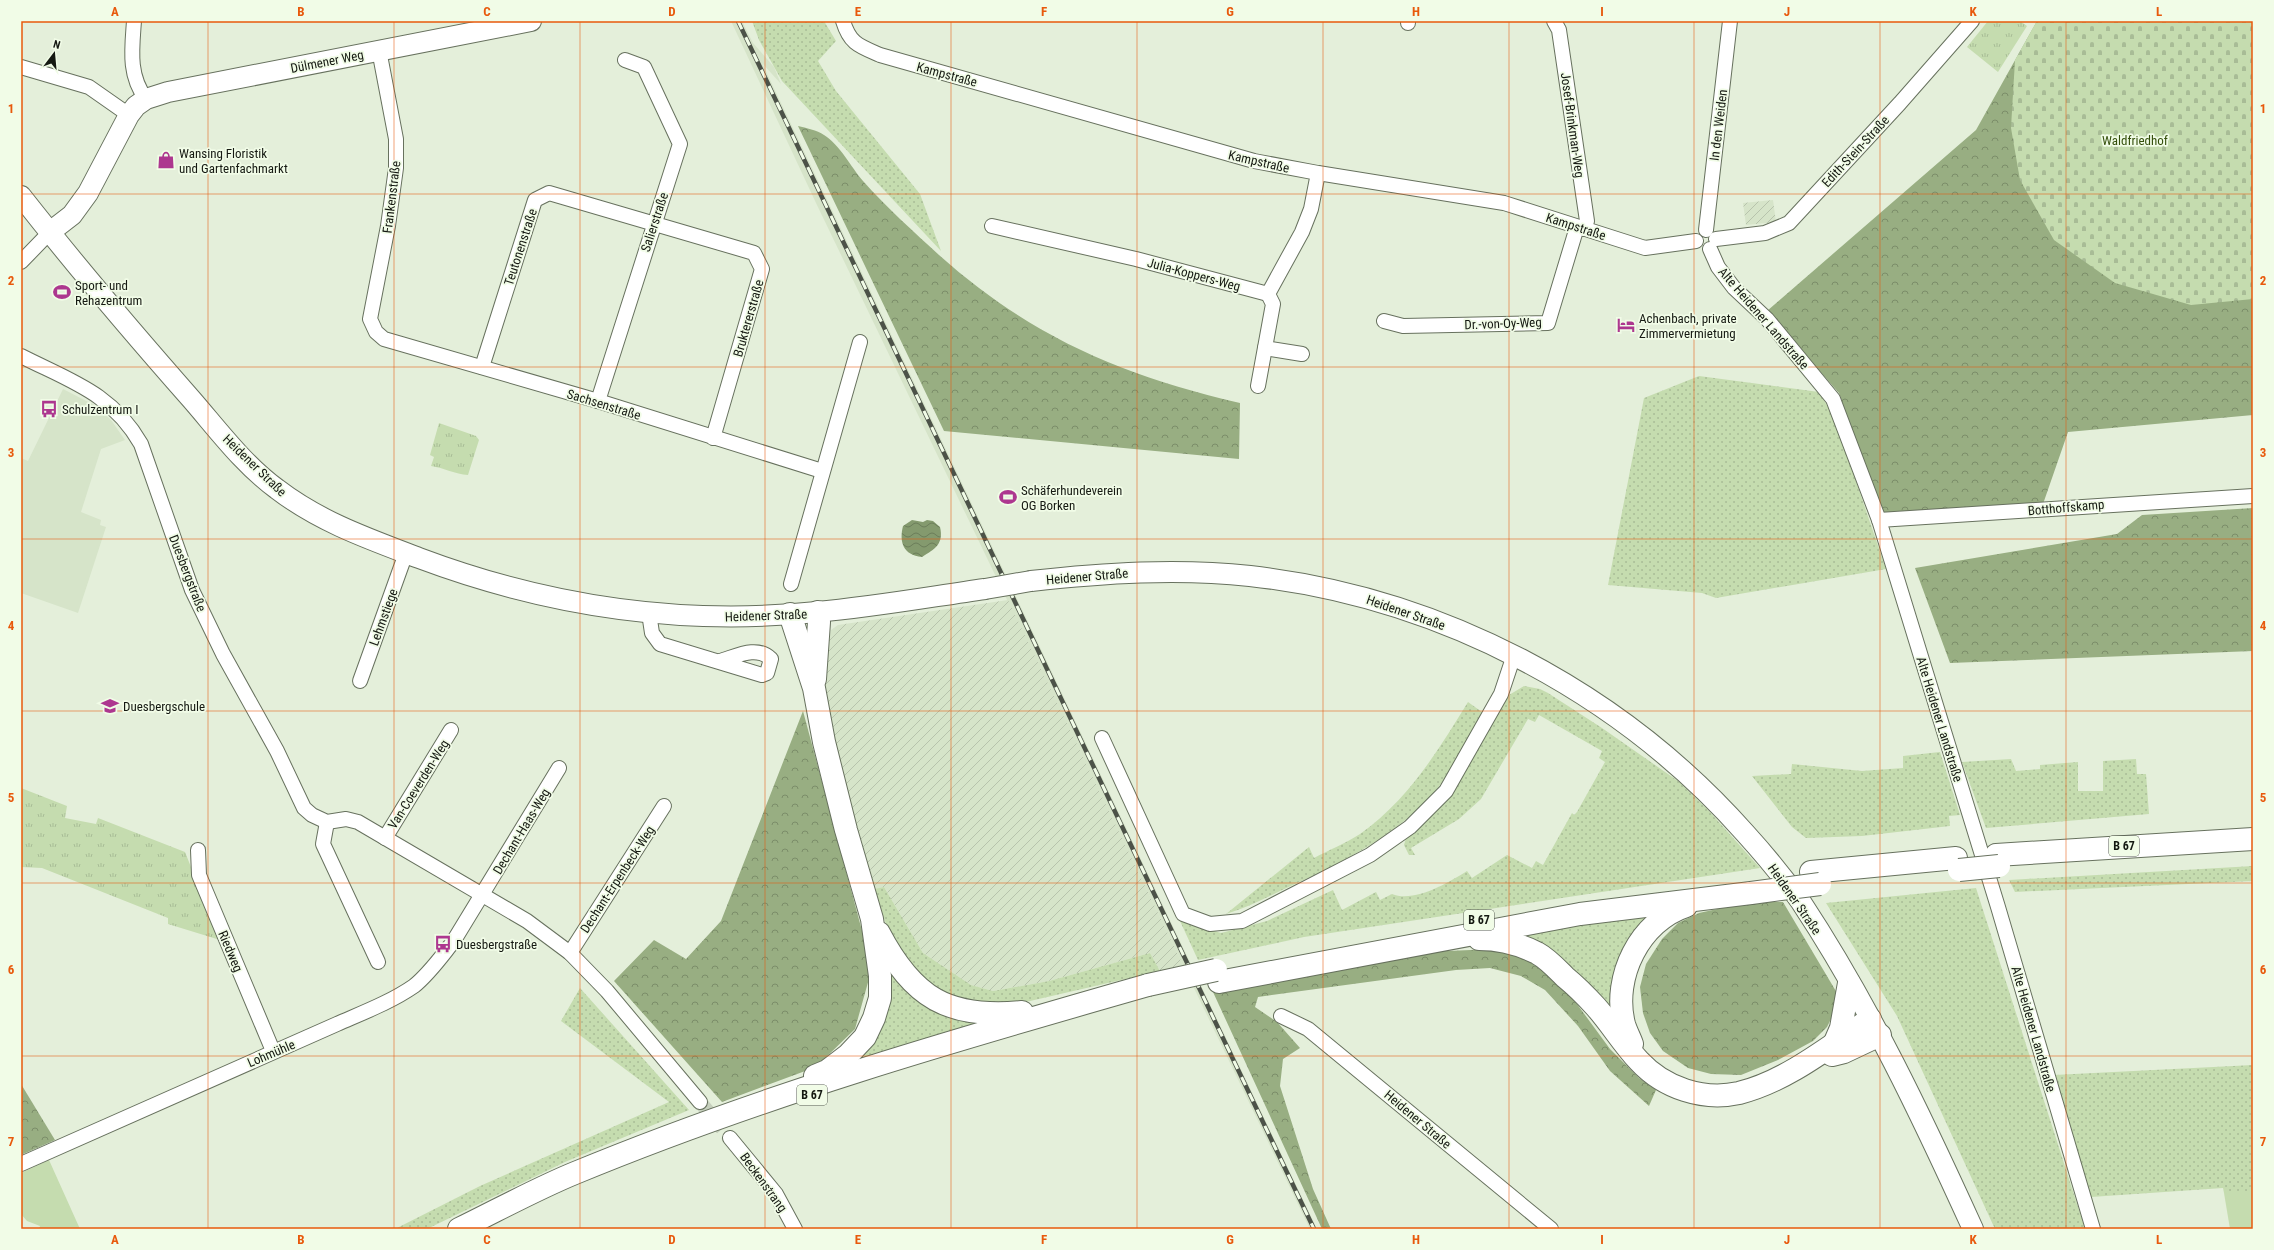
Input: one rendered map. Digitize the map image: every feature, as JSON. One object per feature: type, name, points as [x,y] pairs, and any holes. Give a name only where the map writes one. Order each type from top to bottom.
[{"type":"highway","points":[[814,688],[819,622],[818,612]]},
{"type":"highway","points":[[741,1109],[827,1071],[848,1055],[865,1037],[874,1018],[880,998],[880,976],[872,919],[846,830],[824,742],[814,688],[790,614]]},
{"type":"highway","name":"B 67","points":[[1217,976],[1430,941],[1580,914],[1748,887],[1815,878],[1957,864],[2253,839]]},
{"type":"highway","name":"B 67","points":[[1998,861],[2253,850]]},
{"type":"highway","points":[[1640,1062],[1624,1024],[1622,1001],[1624,973],[1644,935],[1663,917],[1679,908],[1748,887]]},
{"type":"highway","name":"B 67","points":[[459,1229],[574,1174],[741,1109],[905,1056],[1065,1009],[1425,929],[1604,898],[1748,887]]},
{"type":"highway","points":[[872,919],[892,956],[908,979],[919,989],[945,1004],[966,1011],[992,1014],[1065,1009]]},
{"type":"highway","points":[[1430,941],[1493,939],[1514,944],[1539,954],[1556,968],[1595,1006],[1640,1062],[1677,1088],[1698,1094],[1716,1097],[1757,1087],[1781,1076],[1835,1042],[1875,1027]]},
{"type":"highway","points":[[1835,1042],[1841,1028],[1849,983]]},
{"type":"highway","name":"B 67","points":[[486,1229],[577,1185],[712,1130],[908,1062],[1150,990]]},
{"type":"highway","points":[[1805,1061],[1844,1052],[1875,1027]]},
{"type":"main road","name":"Dülmener Weg","points":[[50,232],[72,215],[88,193],[129,115],[146,99],[168,92],[531,21]]},
{"type":"main road","name":"Heidener Straße","points":[[21,196],[147,350],[243,457],[274,488],[330,523],[464,575],[544,597],[590,606],[649,613],[717,617],[818,612],[1031,581],[1079,576],[1150,572],[1201,573],[1285,581],[1385,603],[1423,616],[1514,655],[1565,683],[1612,714],[1648,741],[1706,792],[1762,852],[1800,900],[1875,1027],[1973,1229]]},
{"type":"street","points":[[134,21],[132,57],[133,76],[146,99]]},
{"type":"street","name":"Kampstraße","points":[[843,21],[847,34],[854,43],[880,55],[1254,161],[1318,173],[1459,194],[1504,203],[1645,248],[1696,241],[1700,248],[1710,240]]},
{"type":"street","name":"Josef-Brinkman-Weg","points":[[1554,21],[1559,30],[1587,221],[1581,228]]},
{"type":"street","name":"In den Weiden","points":[[1710,240],[1730,21]]},
{"type":"street","name":"Edith-Stein-Straße","points":[[1710,240],[1765,233],[1789,223],[1900,103],[1972,21]]},
{"type":"street","name":"Frankenstraße","points":[[379,50],[396,139],[396,168],[388,226],[370,319],[376,332],[384,339]]},
{"type":"street","name":"Salierstraße","points":[[598,401],[680,144],[644,67],[625,60]]},
{"type":"street","points":[[21,67],[89,87],[129,115]]},
{"type":"street","points":[[1258,386],[1273,304],[1268,294],[1302,232],[1310,209],[1318,173]]},
{"type":"street","name":"Teutonenstraße","points":[[482,367],[535,200],[549,193],[654,224]]},
{"type":"street","name":"Bruktererstraße","points":[[654,224],[754,253],[762,269],[713,438]]},
{"type":"street","name":"Julia-Koppers-Weg","points":[[992,226],[1136,260],[1268,294]]},
{"type":"street","name":"Dr.-von-Oy-Weg","points":[[1384,322],[1403,326],[1548,323],[1581,228]]},
{"type":"street","points":[[21,262],[50,232]]},
{"type":"street","name":"Alte Heidener Landstraße","points":[[1710,240],[1718,267],[1734,288],[1767,319],[1833,399],[1879,520],[1998,907],[2093,1229]]},
{"type":"street","name":"Sachsenstraße","points":[[384,339],[598,401],[822,471]]},
{"type":"street","points":[[791,584],[860,342]]},
{"type":"street","points":[[1265,348],[1302,354]]},
{"type":"street","name":"Duesbergstraße","points":[[21,356],[85,388],[111,405],[132,428],[140,444],[192,590],[223,654],[277,751],[304,808],[312,815],[326,822]]},
{"type":"street","name":"Botthoffskamp","points":[[1879,520],[2253,496]]},
{"type":"street","name":"Lehmstiege","points":[[360,681],[406,553]]},
{"type":"street","points":[[649,613],[652,633],[660,644],[720,661]]},
{"type":"street","points":[[1102,738],[1183,914],[1210,924],[1242,920],[1370,855],[1410,827],[1446,791],[1501,694],[1514,655]]},
{"type":"street","name":"Van-Coeverden-Weg","points":[[385,838],[451,730]]},
{"type":"street","name":"Dechant-Haas-Weg","points":[[483,894],[559,768]]},
{"type":"street","name":"Dechant-Erpenbeck-Weg","points":[[570,953],[664,806]]},
{"type":"street","points":[[378,962],[323,844],[326,822],[352,819],[527,921],[570,953],[607,991],[700,1102]]},
{"type":"street","name":"Riedweg","points":[[198,850],[199,875],[273,1051]]},
{"type":"street","name":"Lohmühle","points":[[21,1164],[365,1011],[414,986],[434,966],[452,942],[483,894]]},
{"type":"street","name":"Heidener Straße","points":[[1280,1016],[1308,1029],[1551,1229]]},
{"type":"street","name":"Beckenstrang","points":[[730,1138],[776,1194],[795,1229]]},
{"type":"shaded area","points":[[731,21],[742,21],[753,43],[774,67],[781,84],[762,63],[1317,1229],[1310,1229],[816,203]]},
{"type":"shaded area","points":[[1773,200],[1776,222],[1746,225],[1743,203]]},
{"type":"shaded area","points":[[63,389],[94,405],[111,420],[125,440],[101,449],[81,512],[101,520],[100,525],[106,527],[78,613],[21,593],[21,458],[28,461]]},
{"type":"shaded area","points":[[1008,600],[1183,965],[1160,971],[1150,953],[1049,981],[993,991],[971,985],[923,953],[884,887],[875,889],[842,775],[822,674],[831,630],[838,625]]},
{"type":"green space","points":[[752,21],[824,21],[836,41],[818,61],[836,91],[920,194],[941,251],[782,81],[759,40]]},
{"type":"green space","points":[[1988,21],[2020,21],[2027,26],[1998,72],[1967,47]]},
{"type":"green space","points":[[2037,21],[2253,21],[2253,415],[2068,432],[2043,504],[1881,514],[1839,393],[1767,311],[1976,130]]},
{"type":"green space","name":"Waldfriedhof","points":[[2037,21],[2253,21],[2253,299],[2191,305],[2115,283],[2054,240],[2020,180],[2011,128],[2015,60]]},
{"type":"green space","points":[[798,126],[811,129],[830,139],[863,181],[900,219],[973,284],[1008,309],[1079,349],[1117,365],[1156,380],[1240,403],[1239,459],[944,431]]},
{"type":"green space","points":[[1699,376],[1819,392],[1834,417],[1886,569],[1716,598],[1702,593],[1608,585],[1644,398]]},
{"type":"green space","points":[[439,423],[476,436],[479,440],[468,475],[431,466],[434,457],[430,455]]},
{"type":"green space","points":[[2253,508],[2253,651],[1950,663],[1915,568],[2117,534],[2142,515]]},
{"type":"green space","points":[[1524,686],[1540,689],[1548,693],[1602,728],[1678,781],[1708,810],[1760,868],[1304,937],[1198,960],[1180,921],[1221,933],[1267,921],[1333,890],[1342,910],[1376,892],[1380,900],[1392,894],[1410,896],[1441,886],[1467,871],[1472,878],[1507,855],[1532,868],[1536,861],[1543,865],[1572,813],[1574,815],[1577,812],[1605,762],[1599,758],[1602,751],[1539,715],[1535,722],[1528,719],[1481,799],[1459,819],[1411,848],[1415,855],[1409,855],[1404,845],[1406,838],[1442,804],[1463,776],[1509,695]]},
{"type":"green space","points":[[1468,702],[1482,712],[1467,742],[1449,772],[1436,790],[1421,806],[1388,833],[1334,865],[1253,904],[1226,914],[1309,847],[1314,858],[1360,834],[1393,806],[1421,774]]},
{"type":"green space","points":[[803,711],[872,968],[855,1029],[816,1067],[722,1102],[614,981],[654,940],[686,959],[721,921]]},
{"type":"green space","points":[[1940,752],[1960,815],[1949,816],[1950,826],[1862,836],[1806,838],[1792,827],[1752,776],[1791,774],[1792,764],[1862,771],[1903,768],[1903,756]]},
{"type":"green space","points":[[2011,759],[2016,771],[2040,769],[2040,765],[2078,762],[2078,791],[2103,791],[2103,761],[2136,759],[2137,774],[2146,774],[2149,814],[1986,828],[1962,762]]},
{"type":"green space","points":[[21,788],[67,806],[65,818],[96,824],[98,818],[185,852],[220,940],[168,924],[168,918],[42,868],[21,867]]},
{"type":"green space","points":[[2253,866],[2253,881],[2015,892],[2009,880]]},
{"type":"green space","points":[[884,887],[923,953],[971,985],[993,991],[1049,981],[1150,953],[1160,971],[1008,1006],[984,1006],[933,990],[901,958],[886,924],[874,889]]},
{"type":"green space","points":[[1976,888],[2085,1229],[1995,1229],[1897,1016],[1826,903]]},
{"type":"green space","points":[[1764,902],[1783,902],[1837,993],[1834,1013],[1827,1027],[1813,1041],[1778,1060],[1741,1075],[1711,1074],[1688,1068],[1663,1051],[1650,1033],[1643,1013],[1640,987],[1646,964],[1662,939],[1678,923],[1699,913],[1731,906]]},
{"type":"green space","points":[[1652,911],[1619,1025],[1506,932]]},
{"type":"green space","points":[[1431,949],[1447,951],[1494,949],[1524,958],[1563,985],[1610,1049],[1639,1078],[1656,1090],[1649,1106],[1610,1071],[1578,1026],[1545,990],[1521,976],[1490,968],[1456,970],[1258,997],[1255,1007],[1277,1022],[1300,1048],[1283,1059],[1280,1086],[1313,1189],[1331,1229],[1322,1229],[1213,992]]},
{"type":"green space","points":[[887,967],[984,1024],[853,1064]]},
{"type":"green space","points":[[580,988],[689,1110],[565,1162],[427,1229],[395,1229],[480,1186],[669,1102],[561,1021]]},
{"type":"green space","points":[[2253,1065],[2253,1193],[2224,1193],[2223,1188],[2091,1197],[2054,1075]]},
{"type":"green space","points":[[21,1084],[55,1140],[21,1155]]},
{"type":"green space","points":[[49,1160],[80,1229],[39,1229],[40,1226],[27,1221],[21,1214],[21,1173]]},
{"type":"green space","points":[[2224,1193],[2253,1193],[2253,1229],[2230,1229]]},
{"type":"water","points":[[912,520],[923,522],[927,520],[933,521],[940,527],[941,538],[939,542],[931,551],[922,557],[910,554],[902,542],[903,526]]},
{"type":"tunnel","points":[[700,1102],[730,1138]]},
{"type":"railway","points":[[738,21],[1314,1229]]},
{"type":"place","name":"Wansing Floristik und Gartenfachmarkt","points":[[166,160]]},
{"type":"place","name":"Sport- und Rehazentrum","points":[[62,292]]},
{"type":"place","name":"Achenbach, private Zimmervermietung","points":[[1626,325]]},
{"type":"place","name":"Schulzentrum I","points":[[49,409]]},
{"type":"place","name":"Schäferhundeverein OG Borken","points":[[1008,497]]},
{"type":"place","name":"Duesbergschule","points":[[110,706]]},
{"type":"place","name":"Duesbergstraße","points":[[443,944]]}]
